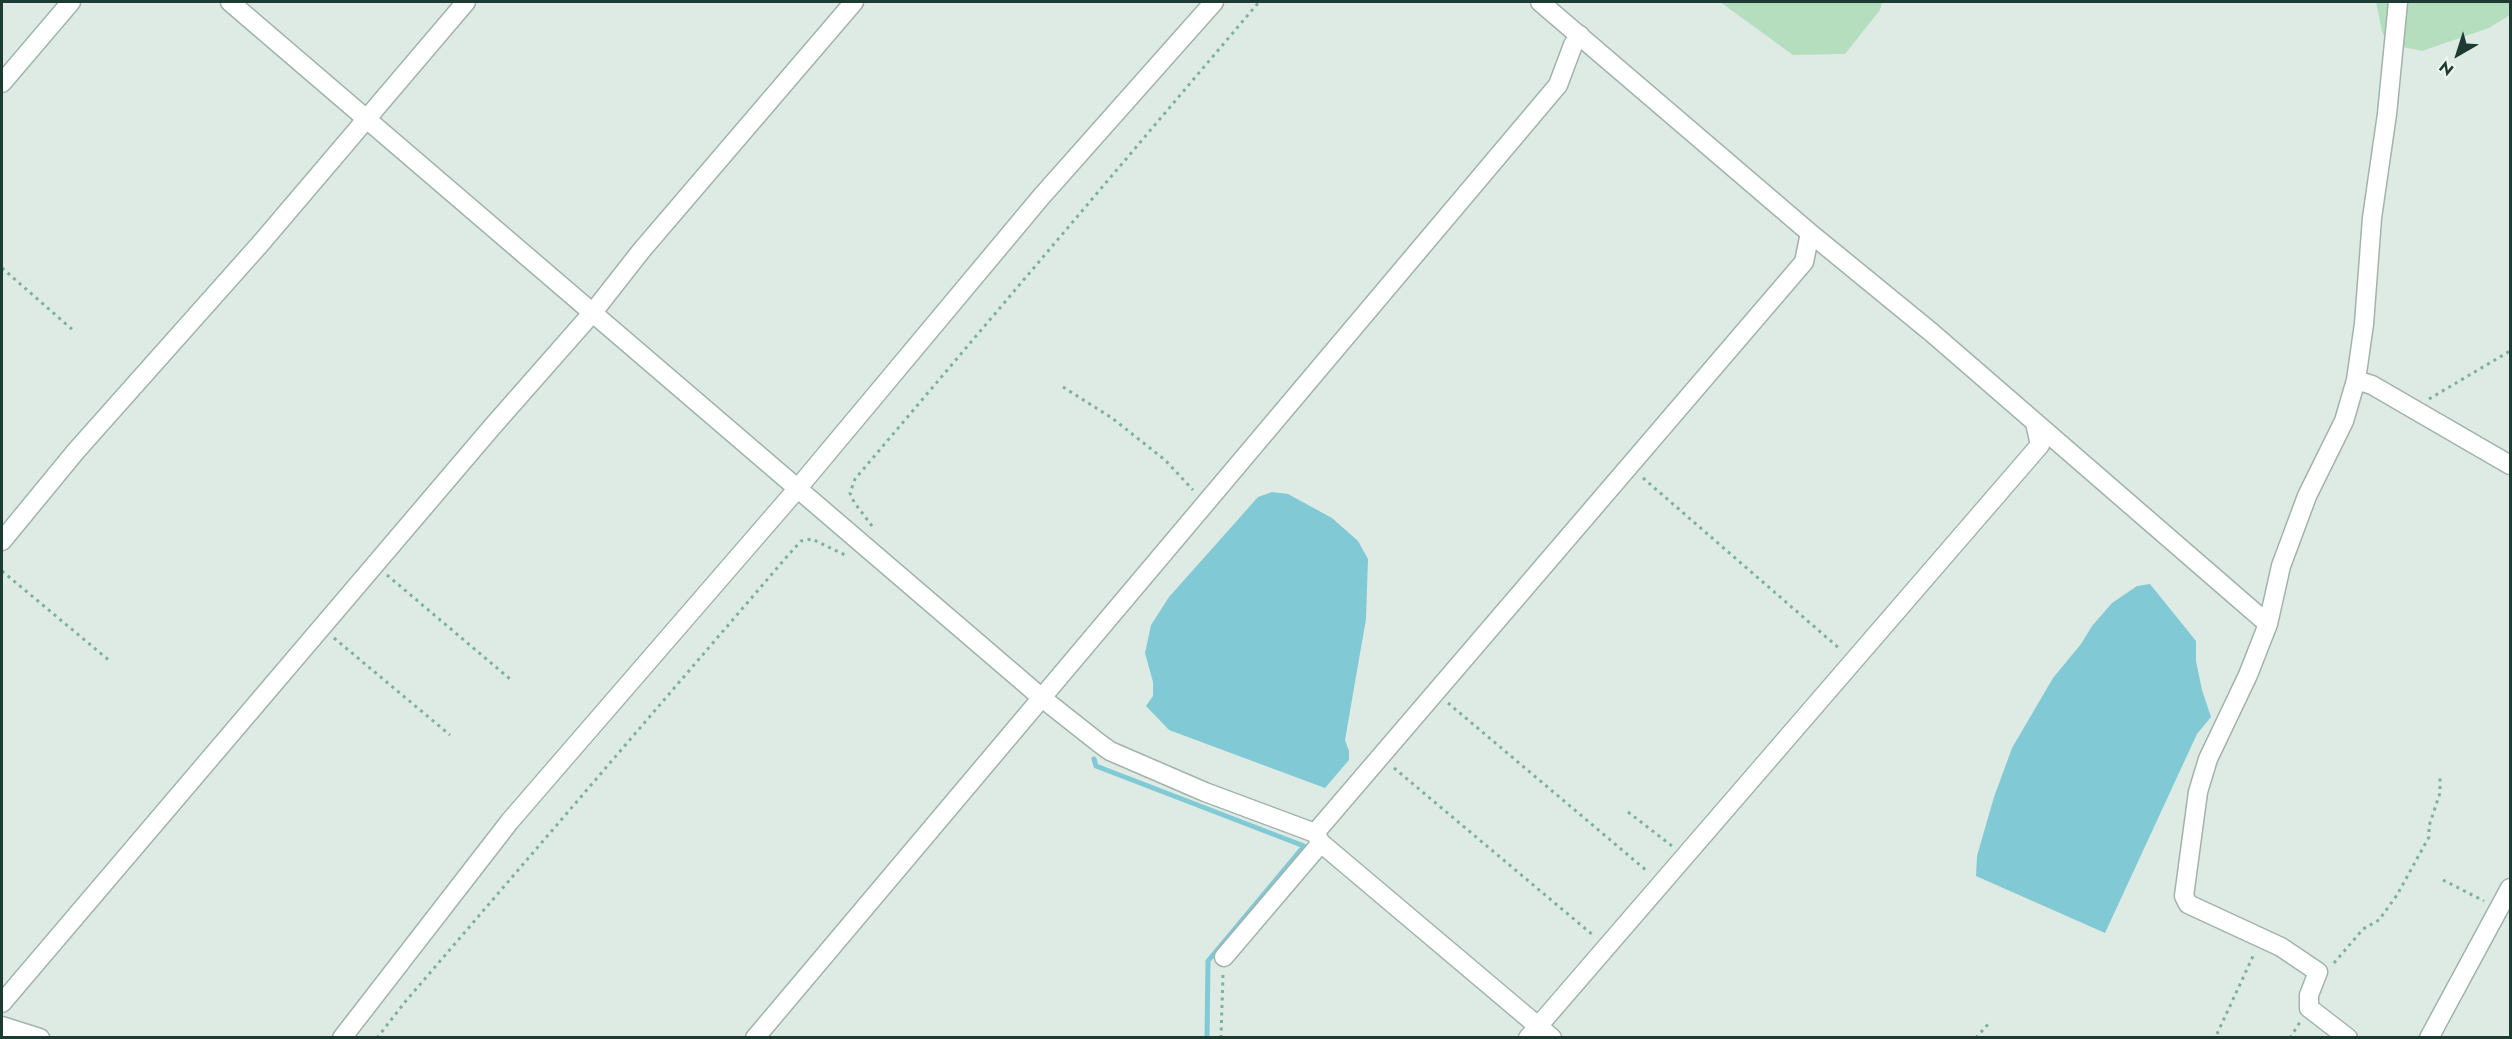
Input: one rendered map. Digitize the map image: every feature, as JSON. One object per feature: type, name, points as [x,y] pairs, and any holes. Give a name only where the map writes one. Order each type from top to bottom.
[{"type":"street","points":[[2,83],[71,2]]},
{"type":"street","points":[[230,2],[594,311],[1042,698],[1110,752],[1318,838],[1540,1034],[1606,947],[1660,882],[2040,445],[2035,423]]},
{"type":"street","points":[[2,541],[76,451],[367,119],[466,2]]},
{"type":"street","points":[[2,1003],[594,311],[641,251],[854,2]]},
{"type":"street","points":[[342,1038],[458,885],[510,821],[798,488],[1041,197],[1214,2]]},
{"type":"street","points":[[1540,2],[1810,233],[1931,332],[2268,624]]},
{"type":"street","points":[[2348,1038],[2309,1008],[2309,995],[2318,972],[2281,947],[2188,904],[2184,896],[2198,792],[2208,759],[2248,675],[2268,624],[2281,566],[2307,496],[2344,421],[2356,380],[2364,324],[2372,218],[2387,114],[2398,2]]},
{"type":"street","points":[[755,1038],[1558,85],[1573,45],[1580,35]]},
{"type":"street","points":[[1224,957],[1379,756],[1804,262],[1810,233]]},
{"type":"street","points":[[2356,380],[2372,385],[2511,465]]},
{"type":"street","points":[[2429,1038],[2511,888]]},
{"type":"street","points":[[2,1026],[40,1038]]},
{"type":"path","points":[[2,268],[74,331]]},
{"type":"path","points":[[2416,410],[2428,400],[2511,351]]},
{"type":"path","points":[[1063,387],[1112,418],[1165,460],[1183,477],[1204,506]]},
{"type":"path","points":[[1629,465],[1853,659]]},
{"type":"path","points":[[375,565],[510,679]]},
{"type":"path","points":[[2,571],[111,662]]},
{"type":"path","points":[[321,628],[450,735]]},
{"type":"path","points":[[1436,692],[1660,882]]},
{"type":"path","points":[[1379,756],[1606,947]]},
{"type":"path","points":[[2318,972],[2328,970],[2363,929],[2379,920],[2397,895],[2429,837],[2429,826],[2440,793],[2440,777]]},
{"type":"path","points":[[1628,812],[1684,855]]},
{"type":"path","points":[[2443,880],[2500,909]]},
{"type":"path","points":[[2217,1034],[2262,939]]},
{"type":"path","points":[[1221,1038],[1224,957]]},
{"type":"path","points":[[1976,1038],[1989,1023]]},
{"type":"green space","points":[[1720,2],[1882,2],[1880,10],[1845,54],[1793,55]]},
{"type":"green space","points":[[2376,2],[2510,2],[2510,15],[2489,28],[2422,51],[2388,44],[2382,32]]},
{"type":"water","points":[[1272,492],[1288,494],[1332,518],[1358,541],[1368,559],[1366,619],[1345,740],[1349,760],[1325,788],[1169,730],[1146,706],[1153,696],[1153,682],[1145,653],[1151,625],[1169,597],[1258,497]]},
{"type":"water","points":[[2150,584],[2196,641],[2196,661],[2211,717],[2197,734],[2105,933],[1976,876],[1977,856],[1994,797],[2012,748],[2053,678],[2112,603],[2137,586]]},
{"type":"waterway","points":[[1094,759],[1096,766],[1304,846],[1208,961],[1207,1038]]}]
